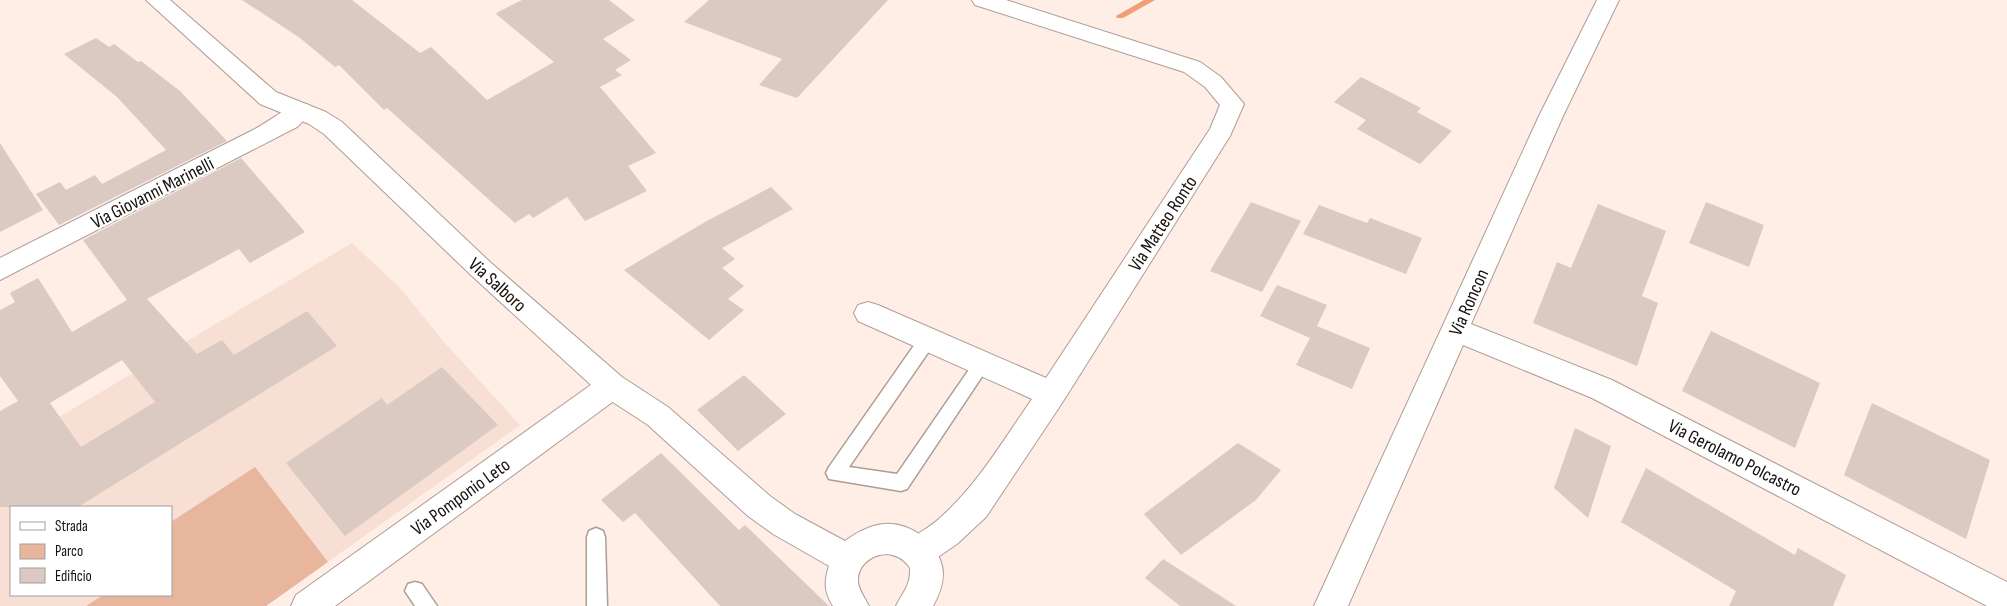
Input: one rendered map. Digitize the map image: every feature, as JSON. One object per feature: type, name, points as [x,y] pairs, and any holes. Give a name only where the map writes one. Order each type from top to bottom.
[{"type":"street","name":"Via Matteo Ronto","points":[[918,552],[946,534],[975,507],[1052,394],[1221,130],[1232,104],[1213,82],[1192,67],[983,0]]},
{"type":"street","name":"Via Roncon","points":[[1331,606],[1551,116],[1608,0]]},
{"type":"street","name":"Via Salboro","points":[[166,2],[268,98],[286,107],[302,111],[323,120],[481,269],[612,386],[658,416],[759,506],[784,524],[848,559]]},
{"type":"street","name":"Via Giovanni Marinelli","points":[[0,270],[262,136],[289,121],[302,111]]},
{"type":"street","points":[[868,313],[1052,394]]},
{"type":"street","name":"Via Gerolamo Polcastro","points":[[1456,330],[1602,389],[2007,599]]},
{"type":"street","name":"Via Pomponio Leto","points":[[308,606],[612,386]]},
{"type":"street","points":[[852,606],[843,592],[841,581],[848,559],[857,549],[868,542],[882,538],[902,541],[918,552],[924,562],[927,576],[925,588],[913,606]]},
{"type":"lane","points":[[928,339],[835,473],[901,483],[984,363]]},
{"type":"lane","points":[[596,536],[598,606]]},
{"type":"shaded area","points":[[352,243],[402,290],[443,341],[520,425],[266,606],[0,606],[0,452]]},
{"type":"green space","points":[[255,467],[328,562],[266,606],[86,606],[101,596],[172,596],[172,521]]},
{"type":"building","points":[[242,0],[352,0],[420,53],[431,47],[487,100],[554,62],[496,14],[498,12],[522,0],[609,0],[635,20],[603,39],[631,60],[615,70],[622,75],[600,87],[656,153],[628,166],[647,191],[585,221],[567,197],[533,218],[529,214],[515,223],[387,108],[384,110],[339,65],[335,67],[300,38]]},
{"type":"building","points":[[709,0],[888,0],[797,98],[759,85],[782,59],[684,22]]},
{"type":"building","points":[[96,38],[109,47],[114,44],[138,62],[141,61],[180,91],[227,141],[59,225],[36,194],[60,182],[66,190],[95,175],[102,184],[166,150],[117,97],[64,54]]},
{"type":"building","points":[[1361,77],[1421,108],[1417,112],[1452,131],[1420,164],[1357,129],[1366,120],[1334,102]]},
{"type":"building","points":[[0,143],[43,210],[0,232]]},
{"type":"building","points":[[241,158],[305,232],[250,263],[239,249],[147,299],[197,354],[222,340],[234,355],[307,311],[337,346],[80,506],[0,507],[0,411],[18,401],[0,376],[0,310],[15,302],[10,293],[38,278],[72,332],[127,300],[83,240]],"holes":[[[122,360],[155,402],[81,447],[50,403]]]},
{"type":"building","points":[[771,187],[793,209],[722,248],[735,259],[722,268],[744,286],[728,299],[744,310],[709,340],[624,270],[705,222]]},
{"type":"building","points":[[1251,202],[1301,221],[1262,292],[1210,271]]},
{"type":"building","points":[[1706,202],[1764,225],[1749,267],[1689,243]]},
{"type":"building","points":[[1598,204],[1666,231],[1642,296],[1658,303],[1637,366],[1533,323],[1557,262],[1571,268]]},
{"type":"building","points":[[1319,205],[1367,223],[1370,218],[1422,238],[1406,274],[1303,234]]},
{"type":"building","points":[[1277,285],[1327,305],[1317,326],[1370,348],[1352,389],[1296,365],[1310,338],[1260,316]]},
{"type":"building","points":[[1711,331],[1820,383],[1795,448],[1682,391]]},
{"type":"building","points":[[442,367],[498,425],[345,536],[286,463],[382,398],[387,405]]},
{"type":"building","points":[[744,375],[786,414],[738,451],[697,410]]},
{"type":"building","points":[[1872,403],[1990,460],[1966,539],[1844,475]]},
{"type":"building","points":[[1575,428],[1611,446],[1588,518],[1554,488]]},
{"type":"building","points":[[1238,443],[1281,470],[1256,500],[1181,555],[1144,514]]},
{"type":"building","points":[[661,453],[739,530],[745,525],[829,606],[720,606],[635,513],[623,522],[601,500]]},
{"type":"building","points":[[1646,468],[1795,555],[1798,548],[1846,575],[1833,606],[1729,606],[1736,591],[1621,522]]},
{"type":"building","points":[[1163,559],[1236,606],[1180,606],[1145,578]]},
{"type":"waterway","points":[[1120,16],[1151,0]]}]
